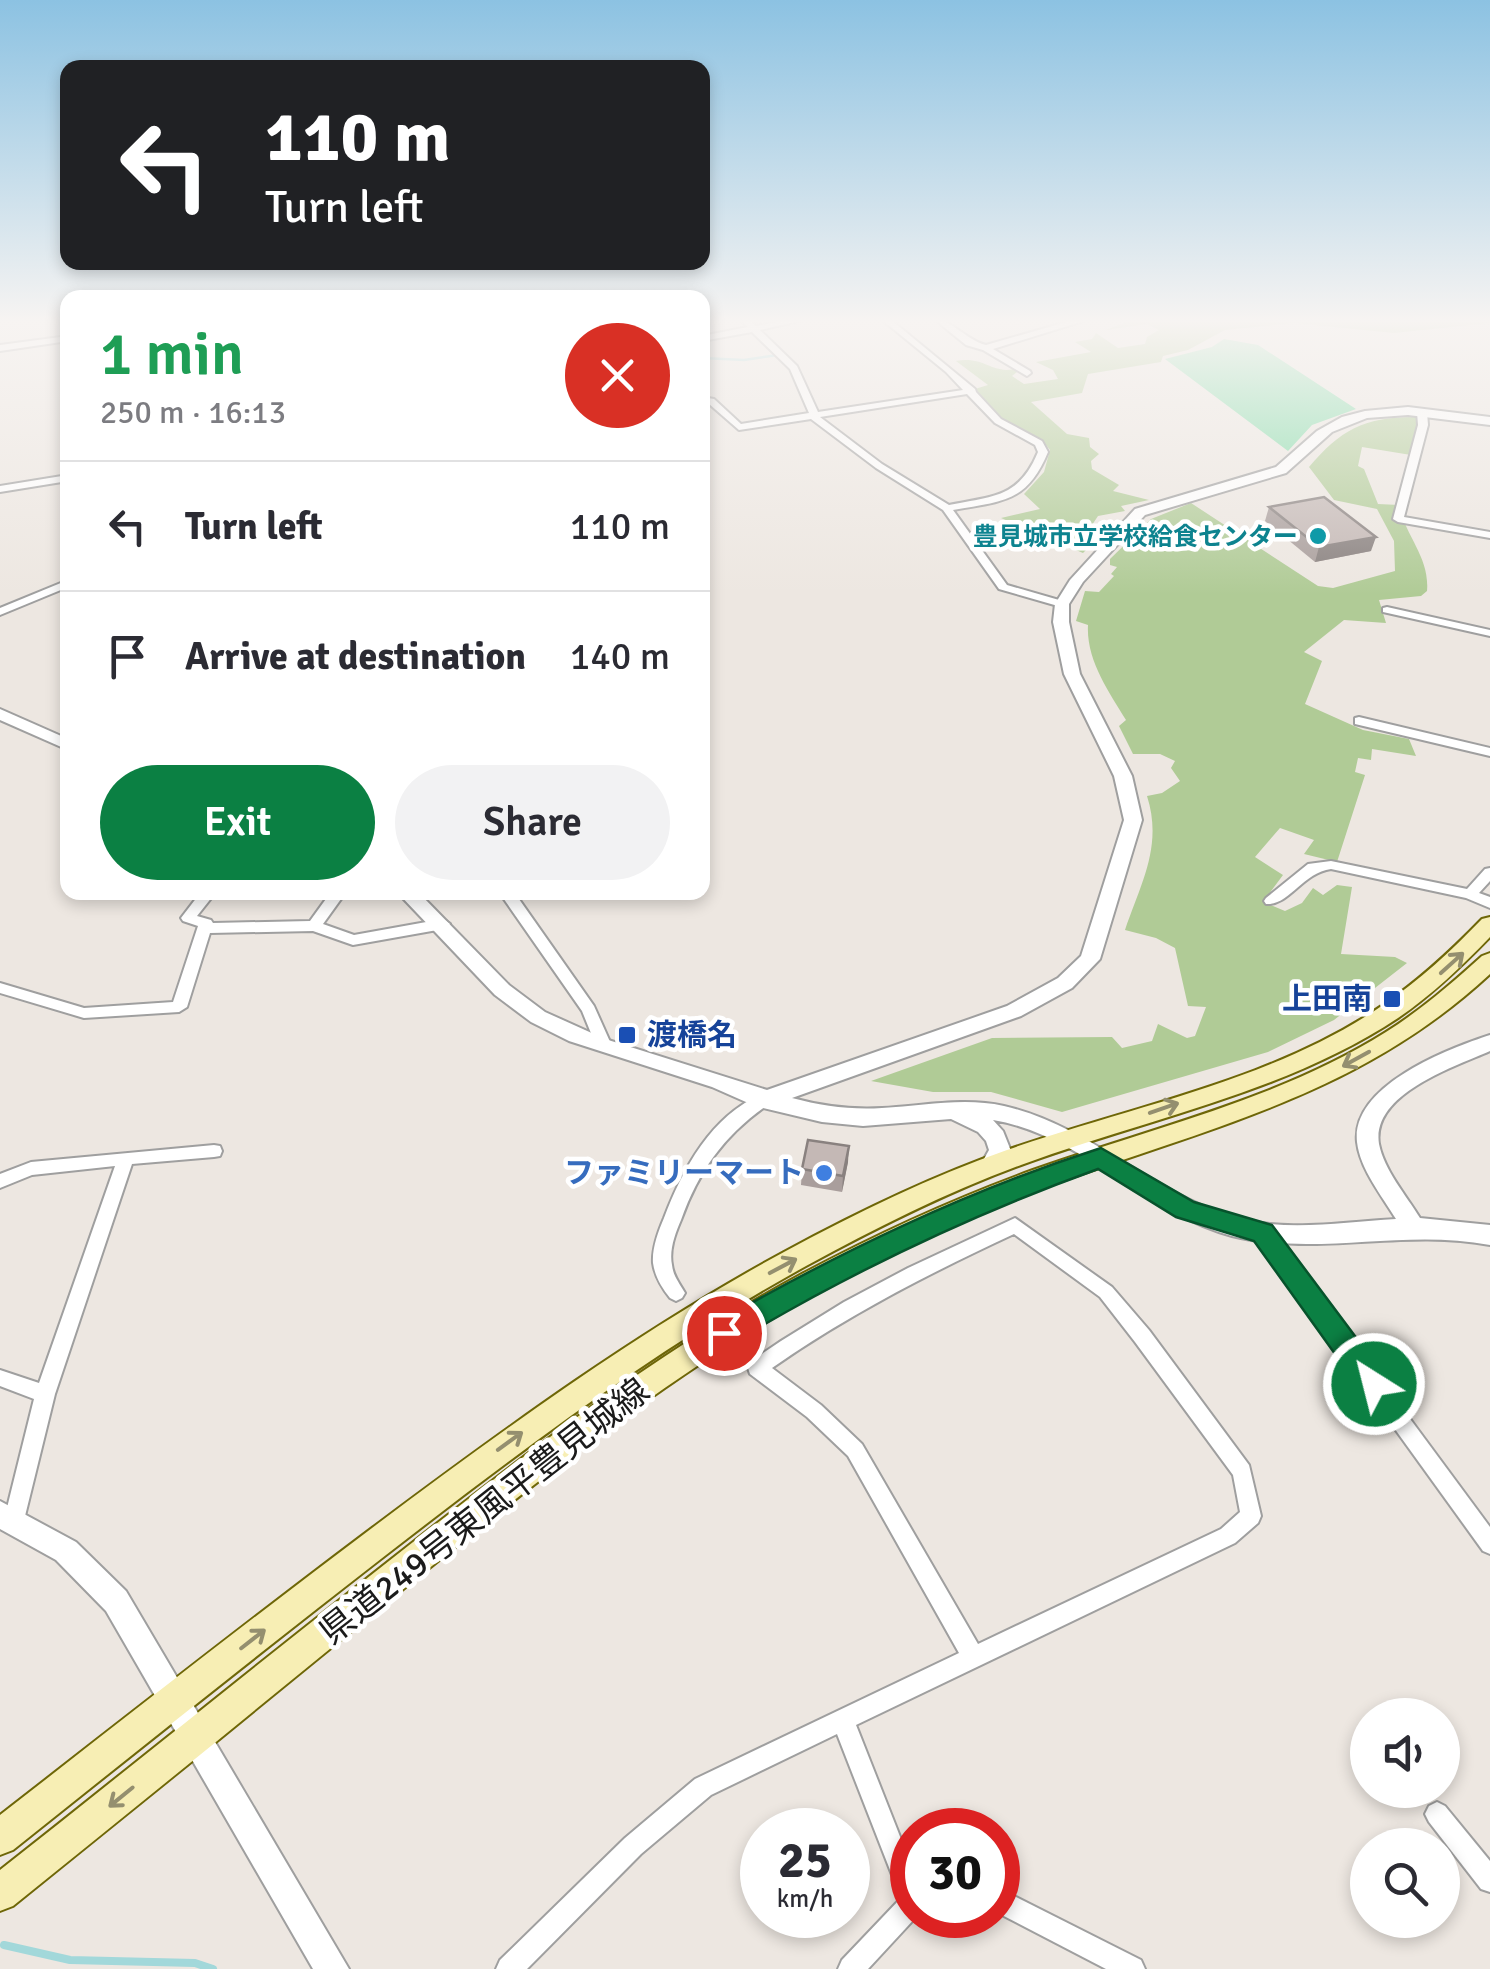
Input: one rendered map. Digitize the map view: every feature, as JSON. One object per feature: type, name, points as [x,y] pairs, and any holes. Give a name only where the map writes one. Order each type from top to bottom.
[{"type":"main road","name":"県道249号東風平豊見城線","points":[[0,1837],[510,1441],[678,1327],[872,1218],[991,1166],[1271,1072],[1347,1040],[1417,993],[1490,924]]},
{"type":"main road","name":"県道249号東風平豊見城線","points":[[0,1894],[514,1482],[629,1396],[724,1333],[826,1274],[984,1200],[1226,1115],[1336,1070],[1428,1016],[1490,961]]},
{"type":"street","points":[[722,411],[740,427],[846,411]]},
{"type":"street","points":[[812,411],[879,466],[948,508],[1003,587],[1062,604]]},
{"type":"street","points":[[948,508],[1020,492],[1037,470],[1043,452],[1039,443],[998,421],[989,411]]},
{"type":"street","points":[[676,1293],[660,1265],[662,1246],[688,1176],[723,1129],[763,1100],[1014,1011],[1066,983],[1090,958],[1133,820],[1124,776],[1072,674],[1061,622],[1062,604],[1078,580],[1140,512],[1281,470],[1299,458],[1318,436],[1340,422],[1422,412],[1490,420]]},
{"type":"street","points":[[1422,412],[1423,425],[1398,520],[1490,536]]},
{"type":"street","points":[[0,488],[60,479]]},
{"type":"street","points":[[0,612],[60,586]]},
{"type":"street","points":[[1387,610],[1490,633]]},
{"type":"street","points":[[0,714],[60,741]]},
{"type":"street","points":[[1360,721],[1490,752]]},
{"type":"street","points":[[1271,901],[1313,867],[1330,865],[1470,894],[1490,903]]},
{"type":"street","points":[[1470,894],[1490,872]]},
{"type":"street","points":[[0,988],[84,1013],[179,1007],[206,923],[188,918],[203,900]]},
{"type":"street","points":[[314,926],[333,900]]},
{"type":"street","points":[[415,900],[443,924],[492,980],[538,1016],[603,1044],[763,1100],[864,1118],[940,1108],[1005,1113],[1072,1139],[1186,1210],[1263,1232],[1340,1236],[1412,1225],[1452,1226],[1490,1236]]},
{"type":"street","points":[[517,900],[589,1010],[603,1044]]},
{"type":"street","points":[[205,928],[314,926],[352,940],[443,924]]},
{"type":"street","points":[[1412,1225],[1377,1166],[1368,1143],[1368,1122],[1377,1105],[1394,1091],[1490,1043]]},
{"type":"street","points":[[940,1108],[991,1129],[1000,1150],[991,1166]]},
{"type":"street","points":[[0,1181],[31,1169],[214,1152]]},
{"type":"street","points":[[126,1158],[7,1517],[66,1551],[104,1587],[176,1699],[331,1969]]},
{"type":"street","points":[[509,1969],[633,1846],[703,1787],[973,1658],[1228,1536],[1250,1516],[1242,1472],[1142,1336],[1106,1292],[1015,1225],[833,1315],[756,1368],[814,1411],[856,1450],[973,1658]]},
{"type":"street","points":[[1263,1232],[1490,1544]]},
{"type":"street","points":[[0,1378],[45,1394]]},
{"type":"street","points":[[843,1720],[890,1843]]},
{"type":"street","points":[[1437,1814],[1490,1880]]},
{"type":"street","points":[[1020,1911],[1132,1969]]},
{"type":"street","points":[[851,1969],[890,1925]]},
{"type":"green space","points":[[995,411],[1041,411],[1067,434],[1089,438],[1090,447],[1099,454],[1091,461],[1092,469],[1119,485],[1113,491],[1149,500],[1121,506],[1125,511],[1098,516],[1090,528],[1104,532],[1083,553],[1001,518],[1040,509],[1024,494],[1044,472],[1050,450],[1043,441],[1004,421]]},
{"type":"green space","points":[[1234,411],[1351,411],[1312,425],[1288,451]]},
{"type":"green space","points":[[1418,417],[1411,455],[1362,447],[1358,466],[1364,469],[1378,504],[1399,505],[1425,568],[1427,591],[1421,596],[1379,600],[1386,623],[1344,620],[1304,652],[1322,661],[1305,704],[1363,730],[1409,739],[1416,756],[1372,749],[1371,760],[1358,758],[1355,772],[1365,775],[1337,862],[1304,854],[1314,840],[1280,828],[1255,857],[1283,875],[1263,902],[1285,911],[1302,903],[1313,888],[1323,895],[1337,885],[1352,887],[1341,954],[1395,957],[1407,963],[1334,1020],[1268,1052],[1062,1112],[991,1092],[933,1092],[871,1081],[992,1038],[1112,1037],[1122,1048],[1152,1041],[1158,1024],[1187,1038],[1195,1036],[1206,1007],[1188,1006],[1175,948],[1125,930],[1151,848],[1153,831],[1147,796],[1162,793],[1180,781],[1171,768],[1175,761],[1160,754],[1133,754],[1119,726],[1126,720],[1095,663],[1088,625],[1076,621],[1085,591],[1099,592],[1114,576],[1111,574],[1117,567],[1110,565],[1110,559],[1151,519],[1191,503],[1318,586],[1333,588],[1395,571],[1394,541],[1377,509],[1334,500],[1309,467],[1332,443],[1356,427],[1384,419]]},
{"type":"building","points":[[1324,497],[1376,537],[1319,547],[1269,507]]},
{"type":"building","points":[[808,1140],[849,1146],[843,1176],[802,1169]]},
{"type":"waterway","points":[[4,1945],[70,1960],[195,1963],[213,1969]]},
{"type":"tunnel","points":[[719,1333],[757,1368]]},
{"type":"place","name":"豊見城市立学校給食センター","points":[[1318,536]]},
{"type":"place","name":"上田南","points":[[1392,999]]},
{"type":"place","name":"渡橋名","points":[[627,1035]]},
{"type":"place","name":"ファミリーマート","points":[[824,1173]]},
{"type":"route","points":[[724,1333],[826,1274],[922,1227],[1101,1158],[1144,1188],[1186,1210],[1263,1232],[1374,1384]]}]
